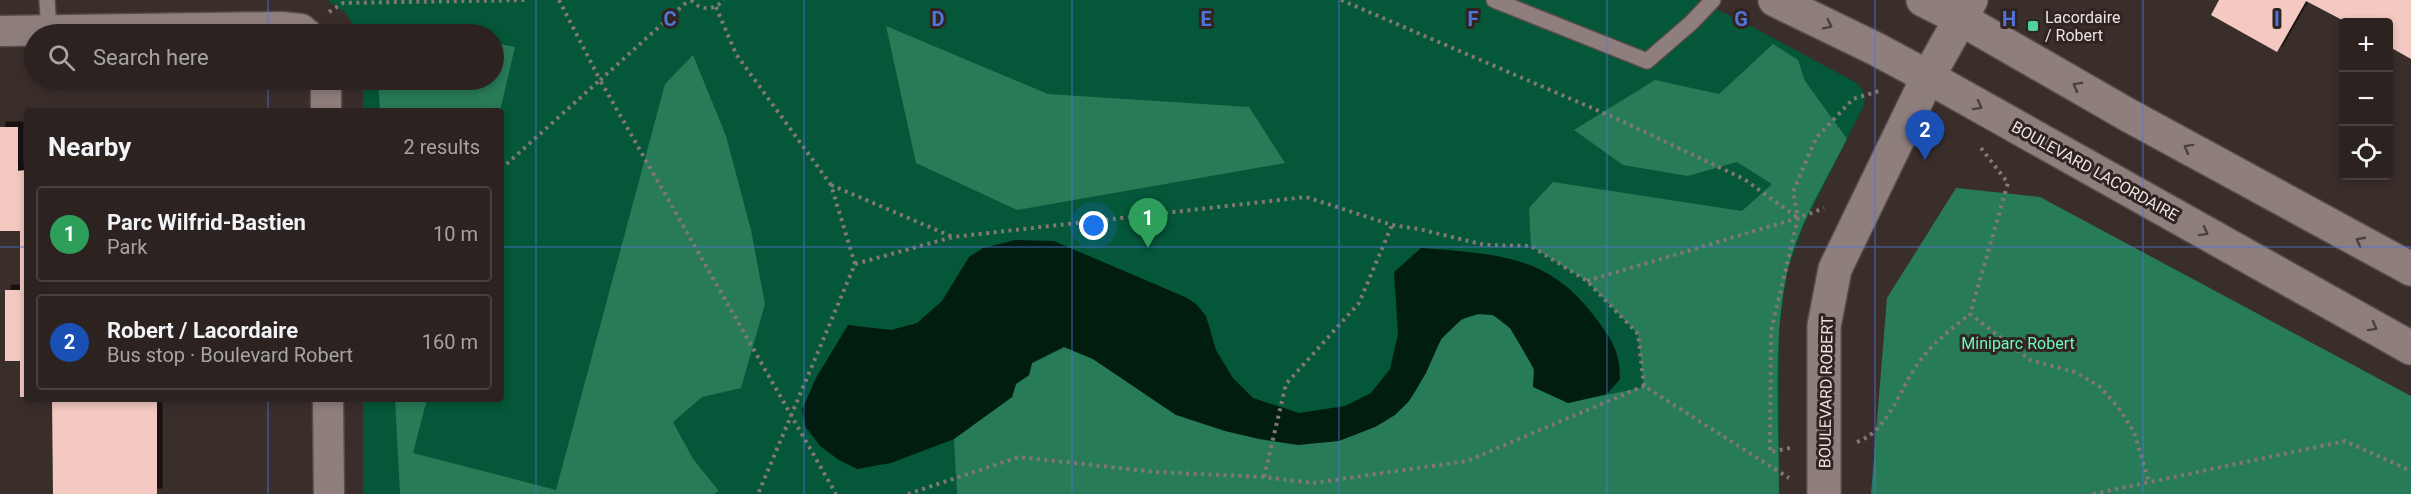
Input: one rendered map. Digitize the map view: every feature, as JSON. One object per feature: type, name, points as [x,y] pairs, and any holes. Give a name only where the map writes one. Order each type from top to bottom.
[{"type":"main road","name":"BOULEVARD LACORDAIRE","points":[[1775,0],[1928,77],[2411,348]]},
{"type":"main road","points":[[1923,0],[1966,10],[2128,115],[2411,269]]},
{"type":"main road","name":"BOULEVARD ROBERT","points":[[1810,488],[1824,453],[1824,326],[1835,269],[1928,77],[1966,10]]},
{"type":"street","points":[[0,31],[24,31]]},
{"type":"street","points":[[326,90],[326,108]]},
{"type":"street","points":[[328,402],[329,494]]},
{"type":"lane","points":[[47,0],[49,24]]},
{"type":"lane","points":[[1494,0],[1647,61],[1691,23],[1713,0]]},
{"type":"path","points":[[315,24],[343,3],[527,0]]},
{"type":"path","points":[[559,0],[600,80],[836,494]]},
{"type":"path","points":[[504,166],[690,0],[703,8],[716,7],[724,0]]},
{"type":"path","points":[[1341,0],[1613,117],[1744,179],[1798,218]]},
{"type":"path","points":[[716,7],[736,54],[831,185],[855,264],[758,494]]},
{"type":"path","points":[[1824,453],[1864,439],[1892,412],[1917,363],[1940,337],[1970,314],[2008,183],[1977,143]]},
{"type":"path","points":[[831,185],[953,237]]},
{"type":"path","points":[[855,264],[953,237],[1306,197],[1392,225],[1485,245],[1532,246],[1587,281],[1638,334],[1644,386]]},
{"type":"path","points":[[1587,281],[1798,218],[1824,208]]},
{"type":"path","points":[[1264,477],[1286,384],[1359,303],[1392,225]]},
{"type":"path","points":[[1970,314],[2030,360],[2075,372],[2099,386],[2118,407],[2134,432],[2149,482]]},
{"type":"path","points":[[908,494],[1019,457],[1155,472],[1264,477],[1313,483],[1467,461],[1644,386]]},
{"type":"path","points":[[1644,386],[1810,488]]},
{"type":"path","points":[[2092,494],[2346,441],[2411,471]]},
{"type":"green space","points":[[327,0],[1697,0],[1855,82],[1864,92],[1865,101],[1804,224],[1787,272],[1779,330],[1779,494],[363,494],[363,402],[504,402],[504,108],[363,108],[363,90],[504,90],[504,24],[353,24],[345,12]]},
{"type":"green space","points":[[886,26],[1048,94],[1249,107],[1285,163],[1017,210],[916,163]]},
{"type":"green space","points":[[1773,44],[1798,60],[1805,81],[1847,139],[1805,221],[1787,273],[1782,300],[1778,355],[1779,494],[957,494],[954,439],[1012,397],[1016,384],[1029,375],[1032,363],[1064,347],[1093,359],[1176,415],[1375,427],[1408,402],[1450,329],[1461,320],[1484,314],[1500,320],[1514,334],[1531,364],[1534,373],[1534,387],[1568,403],[1644,387],[1638,334],[1587,281],[1531,246],[1529,208],[1553,182],[1742,211],[1772,184],[1737,162],[1688,176],[1623,165],[1574,130],[1655,80],[1719,94]]},
{"type":"green space","points":[[504,45],[515,47],[501,108],[380,108],[379,90],[504,90]]},
{"type":"green space","points":[[693,55],[726,136],[751,230],[765,304],[741,388],[702,397],[673,422],[693,459],[719,491],[714,494],[400,494],[395,402],[426,402],[413,453],[556,490],[665,84]]},
{"type":"green space","name":"Miniparc Robert","points":[[1956,188],[2040,197],[2411,396],[2411,494],[1871,494],[1887,298]]},
{"type":"shaded area","points":[[1015,240],[1054,241],[1185,297],[1196,304],[1206,316],[1216,350],[1233,378],[1253,398],[1299,413],[1345,406],[1371,393],[1390,369],[1398,334],[1394,272],[1421,248],[1497,256],[1540,270],[1560,282],[1579,298],[1607,334],[1617,354],[1620,379],[1607,394],[1568,403],[1533,387],[1534,369],[1510,328],[1493,315],[1478,314],[1462,319],[1441,339],[1426,373],[1409,401],[1395,415],[1375,427],[1339,441],[1298,445],[1225,431],[1176,415],[1093,359],[1064,347],[1032,363],[1029,375],[1016,384],[1012,397],[954,439],[891,463],[857,469],[839,460],[820,446],[805,426],[802,410],[816,378],[848,325],[891,330],[917,323],[942,301],[969,257],[983,248]]},
{"type":"building","points":[[2219,0],[2411,0],[2411,59],[2393,49],[2393,18],[2339,18],[2306,1],[2277,52],[2211,15]]},
{"type":"building","points":[[0,127],[18,127],[18,171],[24,170],[24,397],[20,397],[20,361],[5,361],[5,290],[20,290],[20,231],[0,231]]},
{"type":"building","points":[[52,402],[157,402],[157,494],[53,494]]},
{"type":"place","name":"Lacordaire / Robert","points":[[2033,26]]},
{"type":"place","name":"Robert / Lacordaire","points":[[1925,160]]},
{"type":"place","name":"Parc Wilfrid-Bastien","points":[[1148,248]]}]
